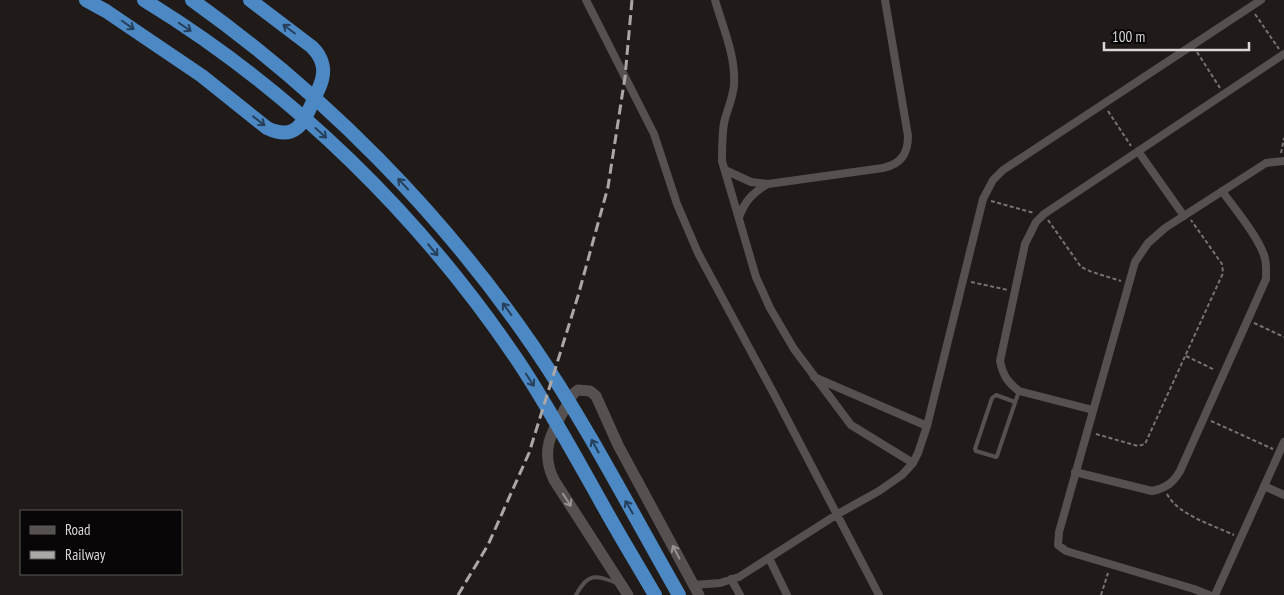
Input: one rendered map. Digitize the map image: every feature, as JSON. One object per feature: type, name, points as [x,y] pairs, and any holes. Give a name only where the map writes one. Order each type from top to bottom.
[{"type":"highway","points":[[86,0],[106,11],[202,76],[267,128],[274,131],[291,131],[304,121],[322,83],[324,73],[322,63],[312,46],[250,0]]},
{"type":"highway","points":[[144,0],[216,48],[299,114],[360,170],[416,230],[452,272],[523,368],[576,454],[601,503],[654,595]]},
{"type":"highway","points":[[192,0],[227,25],[313,97],[387,167],[431,214],[500,301],[548,369],[592,440],[679,595]]},
{"type":"street","points":[[586,0],[654,134],[677,204],[698,253],[879,595]]},
{"type":"street","points":[[715,0],[731,50],[734,68],[734,87],[724,124],[722,161],[756,277],[770,308],[794,349],[851,425],[913,462]]},
{"type":"street","points":[[725,170],[751,182],[768,184],[892,166],[905,154],[908,147],[908,136],[884,0]]},
{"type":"street","points":[[628,595],[554,480],[547,462],[546,454],[550,438],[573,394],[578,390],[590,391],[596,396],[618,445],[697,590],[745,573],[836,515],[879,491],[902,475],[913,462],[927,426],[983,199],[993,180],[1003,170],[1262,0]]},
{"type":"street","points":[[1093,410],[1018,391],[1002,373],[1000,361],[1025,244],[1030,233],[1044,214],[1284,55]]},
{"type":"street","points":[[1137,152],[1186,215]]},
{"type":"street","points":[[1209,595],[1066,551],[1058,544],[1059,532],[1135,262],[1148,243],[1165,228],[1266,163],[1283,161]]},
{"type":"street","points":[[739,217],[749,197],[768,184]]},
{"type":"street","points":[[1075,472],[1152,491],[1164,489],[1174,482],[1180,471],[1266,279],[1265,257],[1260,246],[1222,191]]},
{"type":"street","points":[[814,377],[927,426]]},
{"type":"street","points":[[1215,595],[1284,442]]},
{"type":"street","points":[[1264,486],[1284,495]]},
{"type":"street","points":[[768,558],[787,595]]},
{"type":"street","points":[[731,579],[740,595]]},
{"type":"lane","points":[[1015,402],[996,395],[992,398],[975,449],[976,451],[996,457],[1015,402],[1018,391]]},
{"type":"lane","points":[[576,595],[582,584],[591,577],[597,576],[622,584]]},
{"type":"path","points":[[1250,8],[1284,55]]},
{"type":"path","points":[[1192,46],[1224,94]]},
{"type":"path","points":[[1103,104],[1137,152]]},
{"type":"path","points":[[1283,161],[1281,150],[1284,138]]},
{"type":"path","points":[[983,199],[1044,214],[1081,267],[1128,283]]},
{"type":"path","points":[[1087,431],[1138,446],[1145,444],[1186,356],[1224,270],[1222,264],[1186,215]]},
{"type":"path","points":[[963,281],[1015,291]]},
{"type":"path","points":[[1248,320],[1284,337]]},
{"type":"path","points":[[1186,356],[1224,374]]},
{"type":"path","points":[[1204,418],[1280,452]]},
{"type":"path","points":[[1164,489],[1176,506],[1184,512],[1241,538]]},
{"type":"path","points":[[1101,595],[1110,564]]},
{"type":"railway","points":[[458,595],[488,545],[529,453],[578,296],[608,187],[625,77],[632,0]]}]
